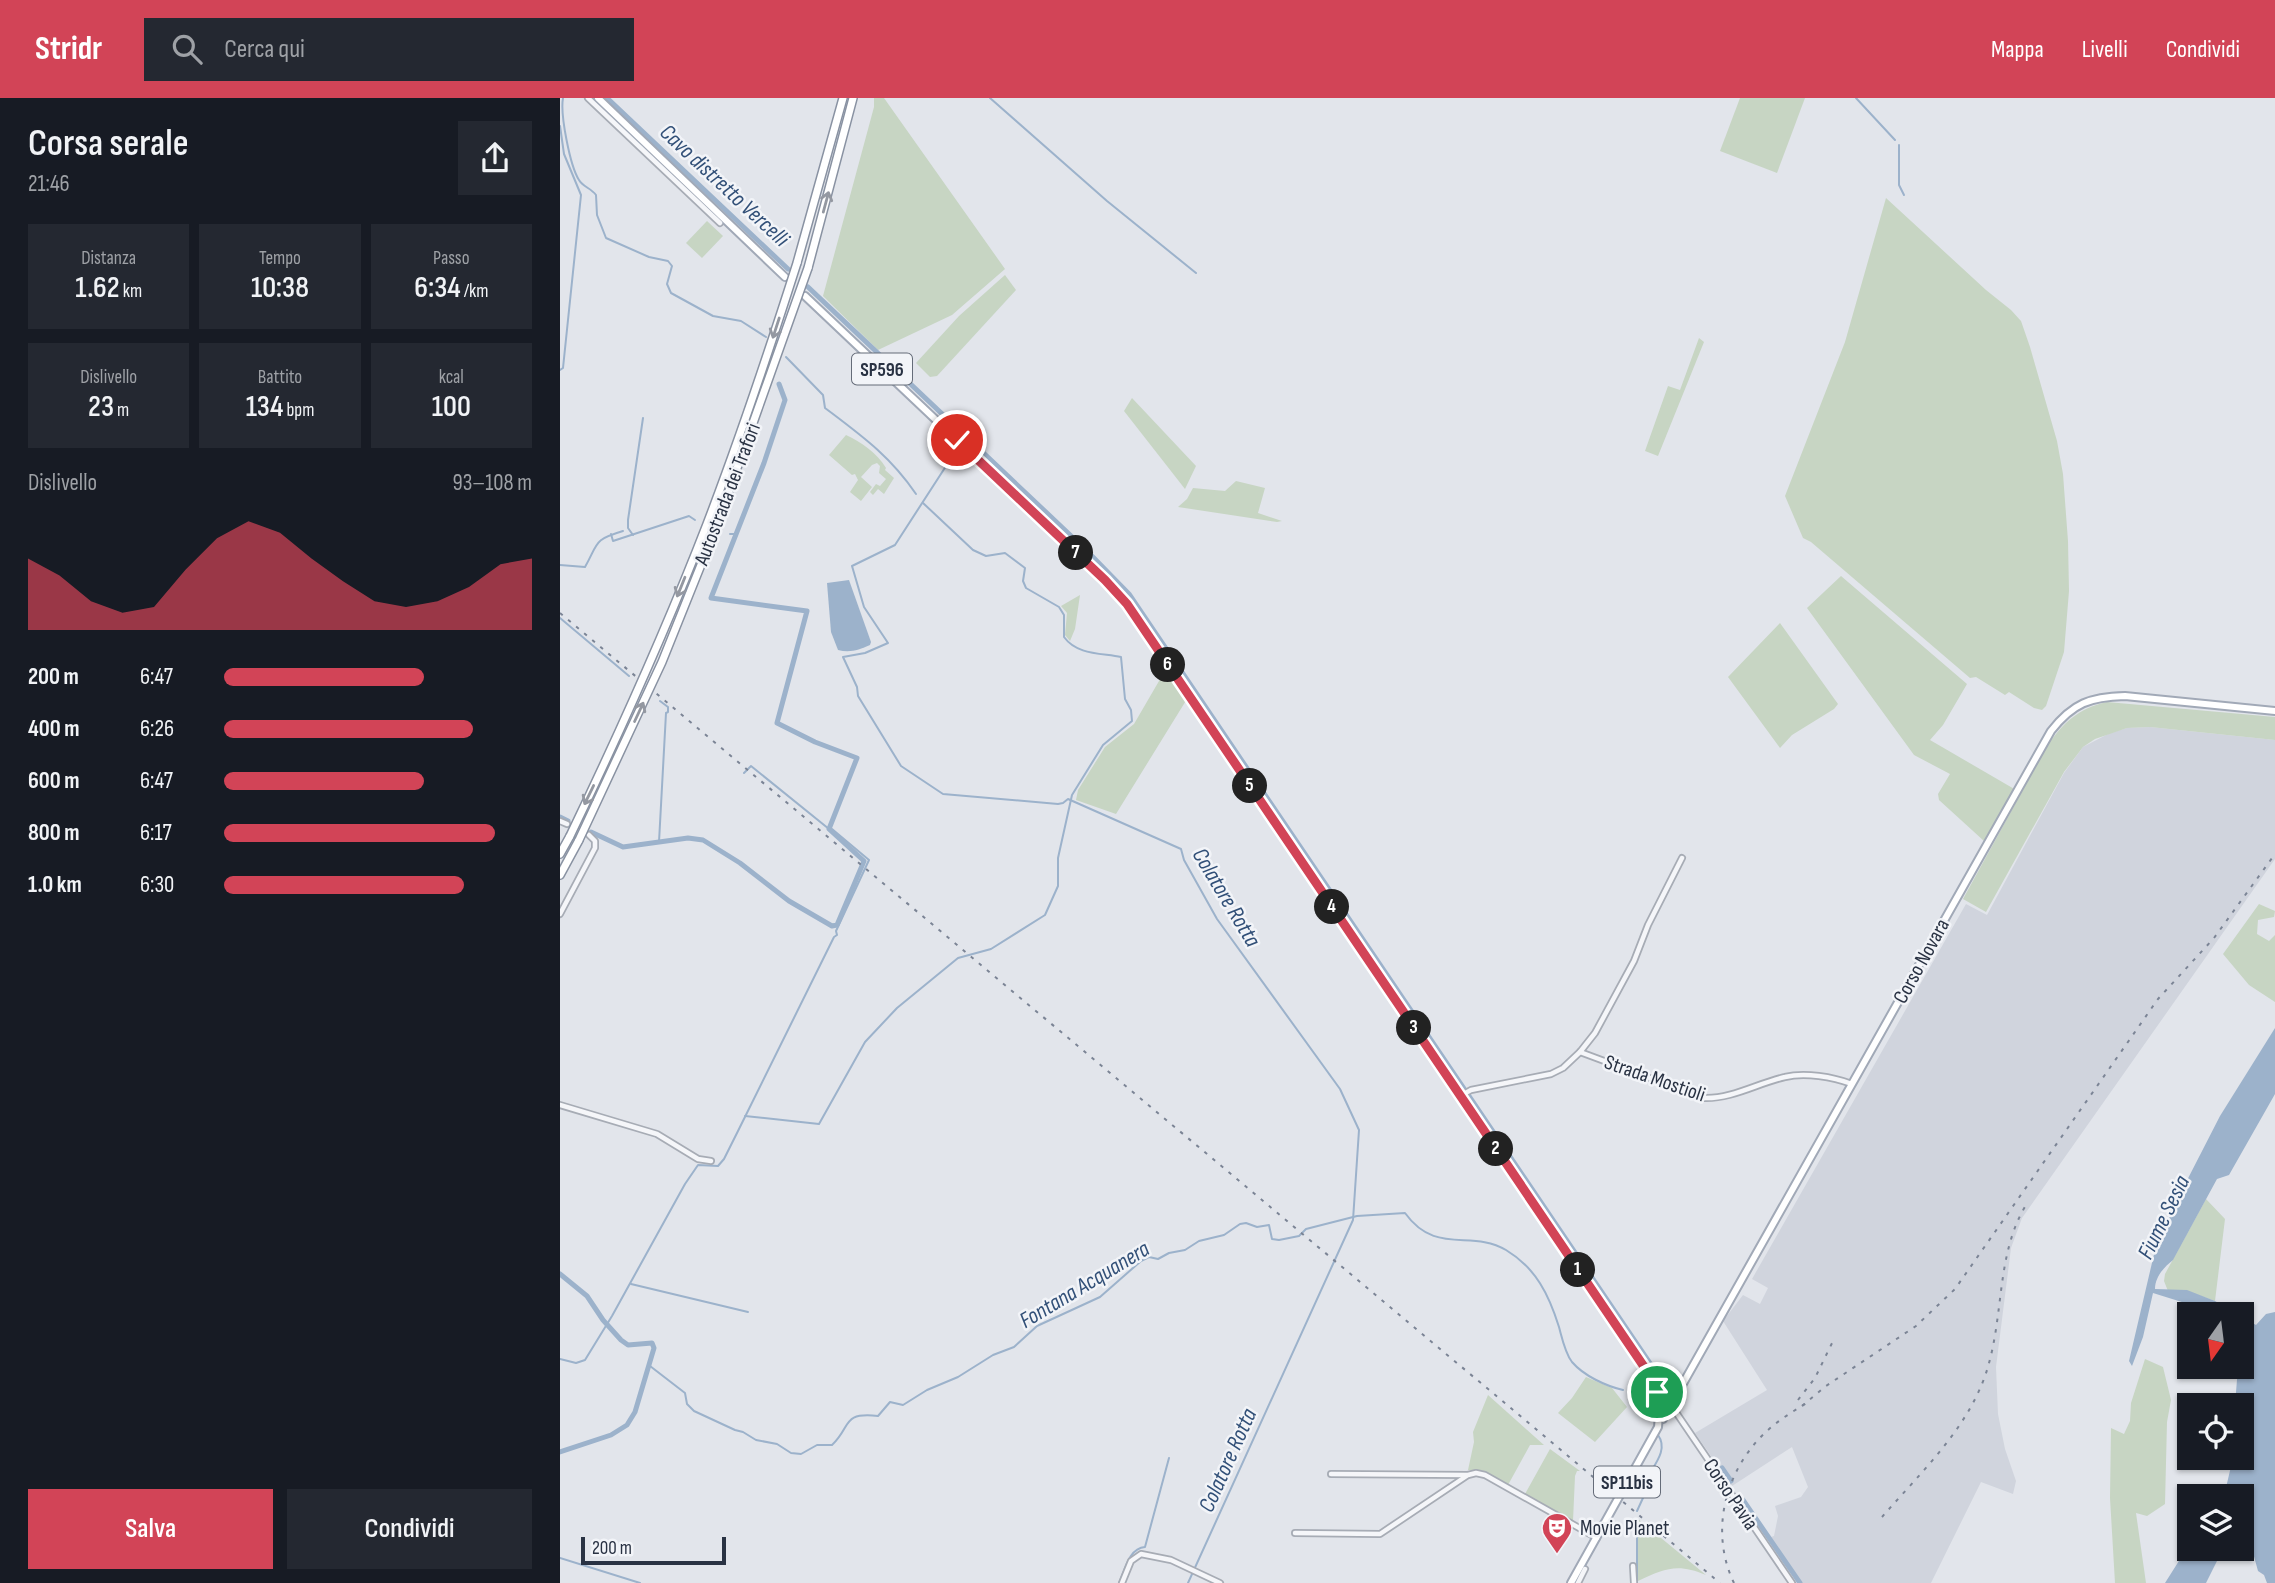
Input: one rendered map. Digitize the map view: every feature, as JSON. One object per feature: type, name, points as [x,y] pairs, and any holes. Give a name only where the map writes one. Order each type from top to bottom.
[{"type":"highway","name":"Autostrada dei Trafori","points":[[560,854],[640,684],[706,526],[760,379],[797,263],[843,98]]},
{"type":"highway","name":"Autostrada dei Trafori","points":[[560,875],[662,663],[715,530],[808,268],[853,98]]},
{"type":"main road","points":[[598,98],[785,277]]},
{"type":"main road","name":"SP596","points":[[805,296],[1117,592],[1461,1095]]},
{"type":"main road","name":"Corso Novara","points":[[1658,1427],[2051,731],[2069,710],[2102,696],[2125,695],[2275,710]]},
{"type":"main road","points":[[1461,1095],[1651,1377],[1672,1401]]},
{"type":"main road","points":[[1651,1377],[1661,1412],[1658,1427]]},
{"type":"main road","points":[[1658,1384],[1670,1386],[1686,1377]]},
{"type":"main road","points":[[1657,1392],[1672,1401]]},
{"type":"main road","name":"SP11bis","points":[[1571,1583],[1658,1427]]},
{"type":"street","points":[[589,98],[720,223]]},
{"type":"street","points":[[560,821],[567,824]]},
{"type":"street","points":[[560,914],[595,848],[595,841],[589,835]]},
{"type":"street","points":[[1461,1095],[1471,1090],[1551,1074],[1563,1068],[1580,1052],[1595,1033],[1634,961],[1644,932],[1682,858]]},
{"type":"street","name":"Strada Mostioli","points":[[1580,1052],[1704,1098],[1722,1097],[1787,1076],[1811,1076],[1852,1084]]},
{"type":"street","points":[[560,1105],[657,1134],[698,1159],[711,1161]]},
{"type":"street","name":"Corso Pavia","points":[[1672,1401],[1792,1583]]},
{"type":"street","points":[[1331,1474],[1485,1475],[1597,1538]]},
{"type":"street","points":[[1295,1533],[1380,1534],[1468,1475]]},
{"type":"street","points":[[1122,1583],[1131,1562],[1141,1554],[1171,1560],[1220,1583]]},
{"type":"street","points":[[1633,1566],[1634,1583]]},
{"type":"street","points":[[1578,1583],[1586,1569]]},
{"type":"shaded area","points":[[2150,727],[2275,740],[2275,859],[2022,1218],[2011,1248],[1996,1367],[1998,1414],[2005,1449],[2016,1481],[2013,1494],[1981,1482],[1931,1583],[1801,1583],[1771,1537],[1774,1536],[1778,1516],[1775,1506],[1801,1497],[1808,1487],[1792,1447],[1732,1486],[1695,1433],[1767,1390],[1723,1321],[1743,1295],[1760,1304],[1768,1288],[1752,1279],[1966,904],[1987,915],[2064,773],[2083,747],[2110,733],[2127,728]]},
{"type":"green space","points":[[874,98],[884,98],[1005,269],[952,315],[878,350],[823,296],[874,107]]},
{"type":"green space","points":[[1740,98],[1805,98],[1777,173],[1720,151]]},
{"type":"green space","points":[[1886,198],[2011,310],[2021,321],[2030,347],[2057,441],[2063,474],[2068,541],[2069,591],[2064,652],[2046,706],[2042,710],[2009,692],[2005,695],[1976,677],[1970,678],[1803,538],[1785,496],[1845,342]]},
{"type":"green space","points":[[707,221],[723,236],[702,258],[686,243]]},
{"type":"green space","points":[[1005,275],[1016,290],[937,376],[930,377],[916,363],[959,316]]},
{"type":"green space","points":[[1699,338],[1704,342],[1658,456],[1645,451],[1668,386],[1680,390]]},
{"type":"green space","points":[[1132,398],[1196,466],[1185,489],[1124,411]]},
{"type":"green space","points":[[846,435],[873,453],[894,478],[884,494],[878,489],[873,495],[870,492],[876,484],[880,486],[886,479],[879,473],[880,466],[877,463],[861,477],[872,487],[861,501],[850,492],[858,480],[855,474],[852,475],[829,455]]},
{"type":"green space","points":[[1236,481],[1265,488],[1258,513],[1282,521],[1178,507],[1187,499],[1193,488],[1225,491]]},
{"type":"green space","points":[[1841,576],[1967,684],[1943,725],[1930,740],[2016,790],[1984,841],[1939,800],[1938,794],[1950,774],[1914,755],[1807,608]]},
{"type":"green space","points":[[1080,595],[1075,629],[1070,641],[1065,635],[1067,613],[1061,606]]},
{"type":"green space","points":[[1780,623],[1838,704],[1792,735],[1780,748],[1728,677]]},
{"type":"green space","points":[[1166,669],[1187,699],[1116,814],[1076,800],[1078,790],[1105,747],[1134,724]]},
{"type":"green space","points":[[2107,702],[2275,717],[2275,740],[2150,727],[2127,728],[2095,739],[2083,747],[2064,772],[1986,912],[1963,899],[2047,746],[2073,717],[2088,708]]},
{"type":"green space","points":[[2259,904],[2275,911],[2274,917],[2258,920],[2257,934],[2269,941],[2275,935],[2275,1002],[2249,985],[2223,954]]},
{"type":"green space","points":[[2206,1199],[2225,1219],[2215,1301],[2187,1291],[2168,1291],[2164,1281],[2165,1274]]},
{"type":"green space","points":[[2145,1359],[2163,1367],[2171,1400],[2167,1422],[2165,1504],[2147,1516],[2136,1513],[2146,1583],[2115,1583],[2110,1498],[2111,1428],[2124,1434],[2130,1421],[2131,1403]]},
{"type":"green space","points":[[1586,1377],[1612,1388],[1627,1407],[1595,1442],[1558,1413]]},
{"type":"green space","points":[[1488,1395],[1544,1445],[1530,1445],[1508,1485],[1481,1470],[1468,1470],[1474,1442],[1473,1432]]},
{"type":"green space","points":[[1550,1449],[1580,1471],[1577,1471],[1575,1476],[1573,1521],[1525,1494]]},
{"type":"green space","points":[[1638,1519],[1706,1575],[1679,1568],[1656,1573],[1638,1581]]},
{"type":"water","points":[[849,580],[871,642],[870,645],[854,651],[838,650],[831,632],[827,583]]},
{"type":"water","points":[[2275,1028],[2275,1094],[2229,1175],[2217,1179],[2173,1260],[2166,1266],[2155,1285],[2155,1289],[2187,1290],[2217,1302],[2182,1302],[2153,1293],[2143,1337],[2132,1366],[2129,1361],[2155,1250],[2220,1116]]},
{"type":"water","points":[[2275,1312],[2275,1583],[2267,1583],[2264,1575],[2258,1571],[2254,1556],[2254,1484],[2227,1484],[2230,1470],[2254,1470],[2254,1393],[2236,1393],[2237,1379],[2254,1379],[2254,1324],[2256,1325],[2266,1314]]},
{"type":"water","points":[[2179,1561],[2217,1561],[2206,1583],[2165,1583]]},
{"type":"waterway","points":[[563,98],[564,127],[572,164],[581,182],[596,195],[597,215],[606,238],[649,257],[668,261],[672,266],[667,284],[671,293],[713,316],[741,321],[766,337]]},
{"type":"waterway","name":"Cavo distretto Vercelli","points":[[607,98],[788,269]]},
{"type":"waterway","points":[[990,98],[1107,201],[1196,273]]},
{"type":"waterway","points":[[1856,98],[1895,140]]},
{"type":"waterway","points":[[560,126],[564,154],[581,195],[563,368],[560,370]]},
{"type":"waterway","points":[[1899,145],[1899,185],[1904,195]]},
{"type":"waterway","name":"Cavo distretto Vercelli","points":[[808,287],[1129,594],[1662,1381]]},
{"type":"waterway","points":[[786,357],[823,395],[825,408],[886,457],[916,494]]},
{"type":"waterway","points":[[591,832],[623,847],[688,838],[703,840],[740,863],[789,901],[832,926],[837,925],[864,861],[829,829],[857,758],[815,742],[777,723],[807,611],[711,598],[764,463],[785,400],[779,384]]},
{"type":"waterway","points":[[633,535],[628,528],[628,520],[643,418]]},
{"type":"waterway","name":"Colatore Rotta","points":[[962,441],[965,436]]},
{"type":"waterway","name":"Colatore Rotta","points":[[959,446],[895,545],[852,566],[864,607],[888,643],[865,653],[843,657],[857,687],[858,696],[901,766],[943,794],[1058,804],[1068,799],[1181,849],[1184,860],[1217,919],[1340,1089],[1359,1130],[1353,1220],[1188,1583]]},
{"type":"waterway","points":[[745,1116],[819,1124],[865,1042],[897,1008],[958,958],[991,949],[1045,915],[1058,886],[1058,858],[1072,795],[1103,745],[1132,721],[1131,710],[1125,699],[1121,657],[1082,650],[1069,643],[1064,637],[1064,615],[1059,607],[1026,588],[1023,581],[1025,568],[1005,553],[986,556],[973,550],[923,503]]},
{"type":"waterway","points":[[611,534],[613,541],[689,516],[695,520]]},
{"type":"waterway","points":[[560,565],[585,567],[601,540],[623,531]]},
{"type":"waterway","points":[[730,534],[736,534]]},
{"type":"waterway","points":[[560,618],[629,676]]},
{"type":"waterway","points":[[659,842],[668,712],[668,707],[660,701]]},
{"type":"waterway","points":[[744,773],[751,766],[829,829]]},
{"type":"waterway","points":[[560,817],[568,821]]},
{"type":"waterway","points":[[560,1359],[576,1363],[585,1360],[698,1165],[718,1166],[724,1159],[837,935],[836,931],[869,860],[832,829]]},
{"type":"waterway","name":"Fontana Acquanera","points":[[650,1366],[685,1393],[687,1404],[694,1411],[756,1440],[777,1444],[791,1453],[801,1454],[817,1445],[832,1445],[852,1418],[878,1416],[890,1402],[903,1405],[927,1390],[958,1377],[993,1355],[1014,1347],[1037,1326],[1100,1297],[1149,1257],[1158,1259],[1169,1253],[1185,1250],[1199,1241],[1224,1235],[1240,1224],[1257,1227],[1269,1225],[1272,1239],[1279,1240],[1299,1236],[1306,1229],[1357,1216],[1405,1213],[1429,1234],[1493,1244],[1526,1265],[1546,1293],[1572,1362],[1596,1380],[1623,1390]]},
{"type":"waterway","points":[[560,1274],[587,1296],[621,1340],[628,1345],[652,1343],[654,1348],[635,1412],[627,1425],[611,1435],[560,1452]]},
{"type":"waterway","points":[[631,1284],[748,1312]]},
{"type":"waterway","name":"Fontana Acquanera","points":[[1637,1511],[1648,1487],[1646,1480],[1661,1452],[1658,1435]]},
{"type":"waterway","points":[[1119,1583],[1131,1555],[1145,1547],[1169,1458]]},
{"type":"waterway","name":"Cavo distretto Vercelli","points":[[1722,1468],[1731,1481]]},
{"type":"waterway","name":"Cavo distretto Vercelli","points":[[1743,1500],[1800,1583]]},
{"type":"waterway","name":"Fontana Acquanera","points":[[1637,1519],[1637,1583]]},
{"type":"waterway","points":[[560,1558],[640,1583]]},
{"type":"railway","points":[[560,613],[1720,1583]]},
{"type":"railway","points":[[1802,1406],[1826,1386],[1916,1326],[1955,1289],[2158,999],[2214,938],[2275,854]]},
{"type":"railway","points":[[1882,1517],[1945,1446],[1981,1385],[1994,1343],[2002,1280],[2011,1239],[2028,1202]]},
{"type":"railway","points":[[1798,1400],[1815,1378],[1834,1339]]},
{"type":"railway","points":[[1734,1583],[1723,1543],[1722,1522],[1732,1482],[1741,1463],[1768,1430],[1808,1402]]},
{"type":"place","name":"Movie Planet","points":[[1557,1555]]},
{"type":"route","points":[[957,440],[1127,604],[1651,1377],[1657,1392]]},
{"type":"water label","name":"Fiume Sesia","points":[[2163,1217]]}]
